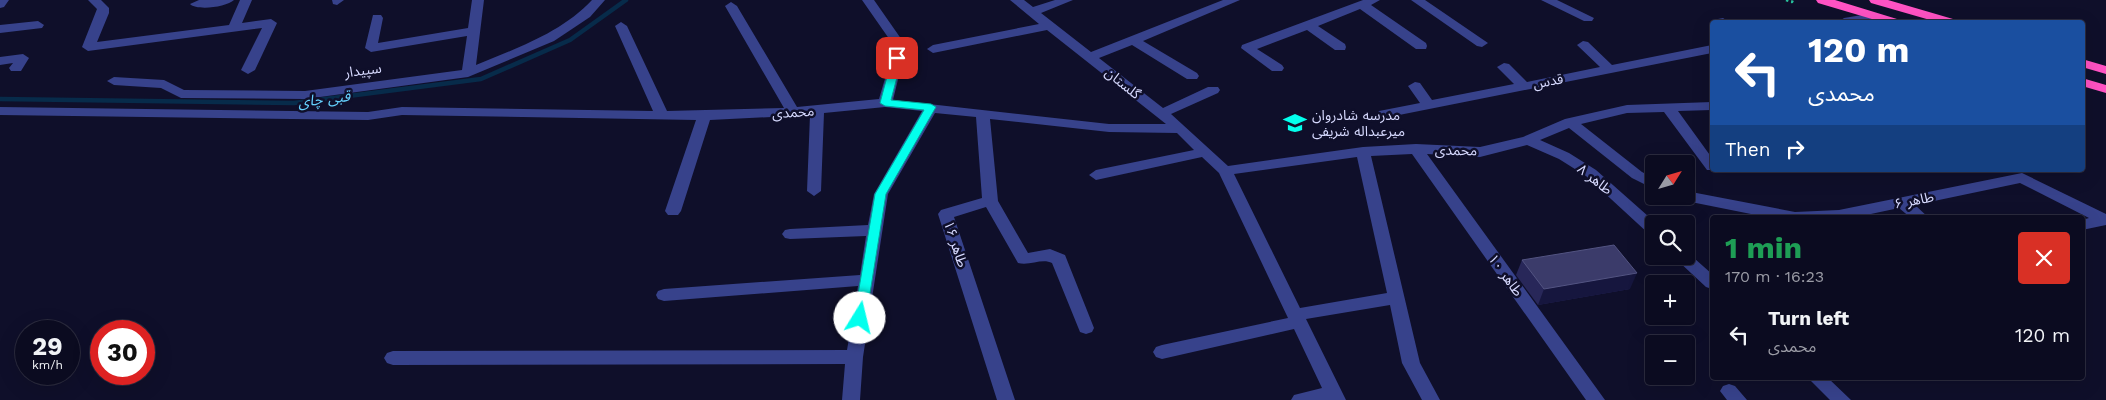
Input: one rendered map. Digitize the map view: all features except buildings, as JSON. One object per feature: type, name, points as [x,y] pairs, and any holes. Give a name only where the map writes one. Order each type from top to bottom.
[{"type":"highway","points":[[1822,0],[1885,20]]},
{"type":"highway","points":[[1875,0],[1942,20]]},
{"type":"highway","points":[[2085,64],[2106,70]]},
{"type":"highway","points":[[2085,83],[2106,89]]},
{"type":"street","points":[[0,4],[3,0]]},
{"type":"street","points":[[94,0],[103,8],[103,13],[88,47],[271,23],[248,70]]},
{"type":"street","points":[[197,2],[228,0]]},
{"type":"street","points":[[234,27],[246,0]]},
{"type":"street","points":[[468,73],[478,0]]},
{"type":"street","name":"سپیدار","points":[[114,81],[164,84],[181,94],[305,95],[468,73],[550,38],[586,14],[599,0]]},
{"type":"street","points":[[868,0],[898,42],[899,51],[885,103]]},
{"type":"street","name":"گلستان","points":[[1016,0],[1181,129],[1225,171],[1336,396]]},
{"type":"street","points":[[1032,12],[1067,0]]},
{"type":"street","points":[[1090,57],[1234,0]]},
{"type":"street","points":[[1417,0],[1482,43]]},
{"type":"street","points":[[1546,0],[1588,18]]},
{"type":"street","points":[[1277,68],[1247,48],[1370,1],[1421,46]]},
{"type":"street","points":[[731,6],[792,112]]},
{"type":"street","points":[[1856,20],[1874,17]]},
{"type":"street","points":[[377,18],[371,48],[474,31]]},
{"type":"street","points":[[0,29],[38,25]]},
{"type":"street","points":[[1309,25],[1340,47]]},
{"type":"street","points":[[621,26],[662,116]]},
{"type":"street","points":[[933,49],[1050,26]]},
{"type":"street","points":[[1133,40],[1192,76]]},
{"type":"street","points":[[1583,44],[1609,69]]},
{"type":"street","name":"قدس","points":[[1384,114],[1710,49]]},
{"type":"street","points":[[0,61],[24,58],[16,68]]},
{"type":"street","points":[[1504,67],[1524,86]]},
{"type":"street","points":[[1415,86],[1429,105]]},
{"type":"street","points":[[1161,114],[1213,90]]},
{"type":"street","name":"محمدی","points":[[0,111],[368,116],[402,111],[704,116],[792,112],[885,103],[1109,128],[1181,129]]},
{"type":"street","name":"محمدی","points":[[1225,171],[1363,152],[1416,149],[1480,152],[1528,140],[1570,122],[1626,109],[1710,106]]},
{"type":"street","points":[[851,400],[854,357],[880,194],[931,107]]},
{"type":"street","points":[[1668,108],[1710,163]]},
{"type":"street","points":[[814,191],[817,110]]},
{"type":"street","points":[[983,115],[990,202],[1024,259],[1050,255],[1059,259],[1086,328]]},
{"type":"street","points":[[673,211],[704,116]]},
{"type":"street","points":[[1570,122],[1645,179]]},
{"type":"street","name":"طاهر ۸","points":[[1528,140],[1564,156],[1591,173],[1645,222]]},
{"type":"street","name":"طاهر ۱۰","points":[[1416,149],[1596,400]]},
{"type":"street","points":[[1096,175],[1206,152]]},
{"type":"street","points":[[1363,152],[1411,363],[1431,400]]},
{"type":"street","name":"طاهر ۶","points":[[1838,215],[2022,178],[2105,220]]},
{"type":"street","name":"طاهر ۶","points":[[1695,198],[1785,215]]},
{"type":"street","name":"طاهر ۱۶","points":[[990,202],[946,214],[1006,400]]},
{"type":"street","points":[[1901,202],[1918,215]]},
{"type":"street","points":[[2085,224],[2105,220]]},
{"type":"street","points":[[790,234],[875,230]]},
{"type":"street","points":[[1693,265],[1710,281]]},
{"type":"street","points":[[664,296],[866,280]]},
{"type":"street","points":[[1162,352],[1297,318],[1396,298]]},
{"type":"street","points":[[393,358],[854,357]]},
{"type":"street","points":[[1819,380],[1842,400]]},
{"type":"street","points":[[1300,400],[1336,396]]},
{"type":"path","points":[[1786,0],[1792,2],[1793,0]]},
{"type":"waterway","name":"قبی چای","points":[[0,99],[294,103],[481,79],[570,40],[626,0]]},
{"type":"place","name":"مدرسه شادروان میرعبداله شریفی","points":[[1295,123]]},
{"type":"route","points":[[860,318],[880,194],[931,107],[885,103],[897,58]]}]
